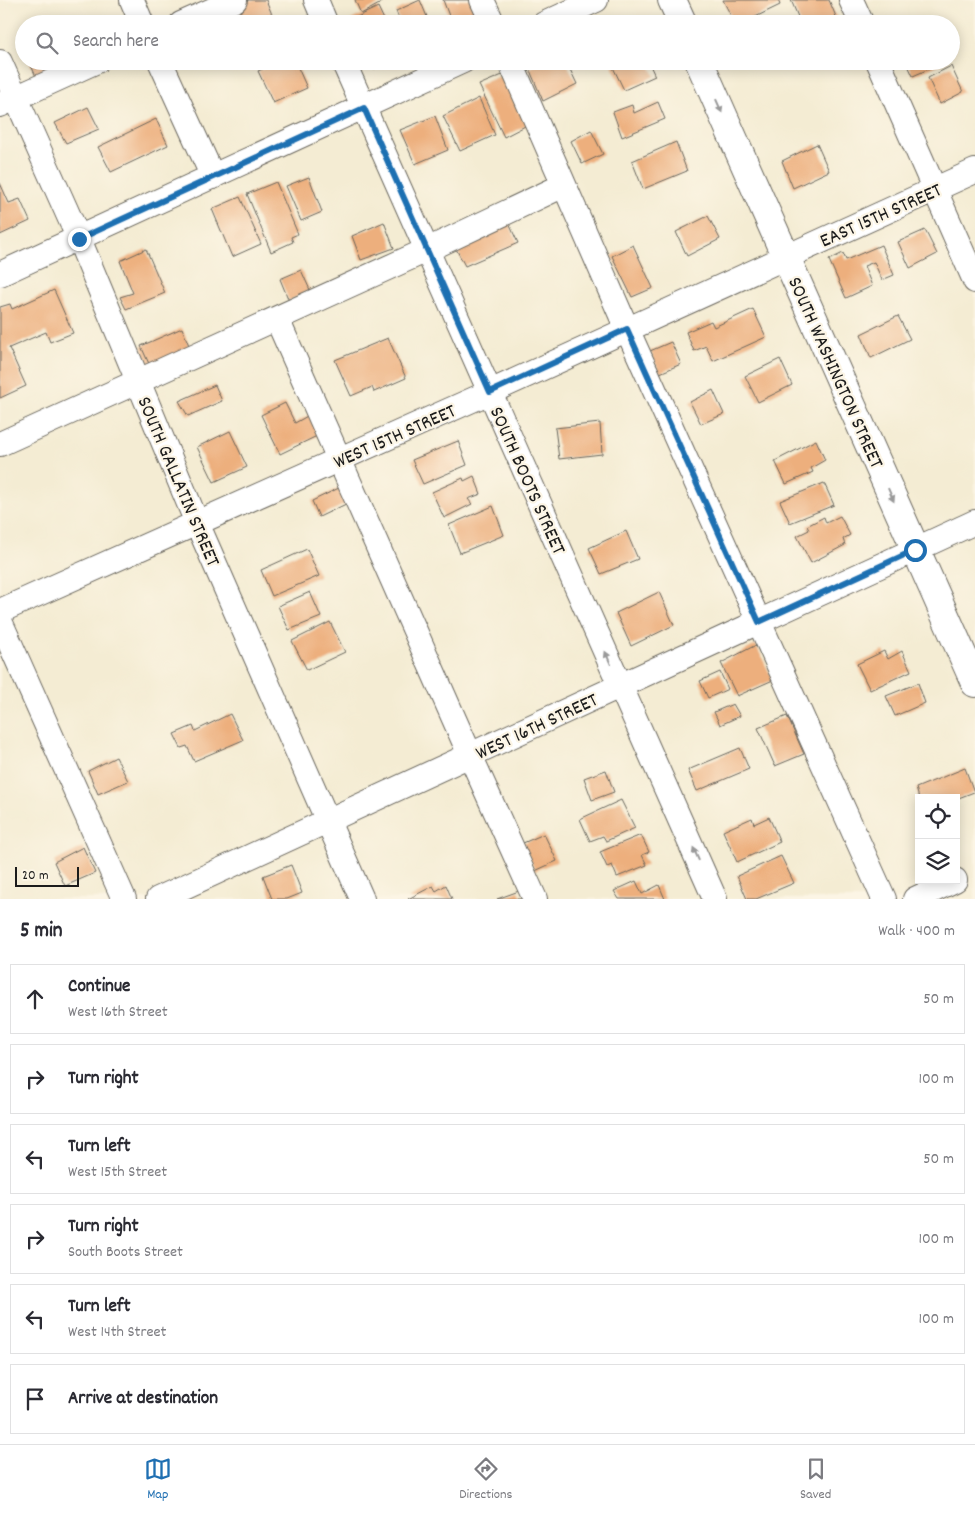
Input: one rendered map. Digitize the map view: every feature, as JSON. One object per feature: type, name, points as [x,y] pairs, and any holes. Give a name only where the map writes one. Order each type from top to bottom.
[{"type":"main road","points":[[672,0],[679,15]]},
{"type":"main road","name":"SOUTH WASHINGTON STREET","points":[[703,70],[975,683]]},
{"type":"street","points":[[132,0],[138,15]]},
{"type":"street","points":[[201,15],[235,0]]},
{"type":"street","points":[[316,0],[322,15]]},
{"type":"street","points":[[482,0],[489,15]]},
{"type":"street","points":[[564,15],[596,0]]},
{"type":"street","points":[[851,0],[858,15]]},
{"type":"street","name":"SOUTH GALLATIN STREET","points":[[0,62],[8,102],[79,239],[197,523],[362,899]]},
{"type":"street","points":[[8,102],[77,70]]},
{"type":"street","points":[[164,70],[213,177]]},
{"type":"street","name":"SOUTH BOOTS STREET","points":[[347,70],[715,899]]},
{"type":"street","points":[[0,274],[445,70]]},
{"type":"street","points":[[514,70],[627,329],[884,899]]},
{"type":"street","points":[[882,70],[975,281]]},
{"type":"street","name":"EAST 15TH STREET","points":[[786,256],[975,171]]},
{"type":"street","points":[[0,444],[138,383],[564,185]]},
{"type":"street","name":"WEST 15TH STREET","points":[[0,611],[490,392],[786,256]]},
{"type":"street","points":[[277,319],[535,899]]},
{"type":"street","name":"WEST 16TH STREET","points":[[158,899],[975,522]]},
{"type":"street","points":[[0,621],[124,899]]},
{"type":"street","points":[[960,878],[975,871]]},
{"type":"street","points":[[915,899],[947,884]]},
{"type":"building","points":[[249,0],[266,0],[272,15],[223,15],[221,11]]},
{"type":"building","points":[[355,0],[380,0],[381,3],[361,14]]},
{"type":"building","points":[[420,0],[426,15],[398,15],[396,11]]},
{"type":"building","points":[[443,0],[473,0],[479,15],[449,15]]},
{"type":"building","points":[[723,0],[778,0],[780,5],[759,15],[730,15]]},
{"type":"building","points":[[791,0],[829,0],[835,15],[797,15]]},
{"type":"building","points":[[378,7],[382,15],[361,15]]},
{"type":"building","points":[[33,70],[66,70],[39,83]]},
{"type":"building","points":[[299,70],[307,88],[273,103],[258,71]]},
{"type":"building","points":[[530,70],[570,70],[577,84],[543,101]]},
{"type":"building","points":[[614,70],[652,70],[655,76],[624,90]]},
{"type":"building","points":[[910,70],[927,70],[913,76]]},
{"type":"building","points":[[943,70],[953,70],[963,92],[940,104],[928,78]]},
{"type":"building","points":[[507,73],[531,123],[504,137],[479,85]]},
{"type":"building","points":[[479,98],[495,135],[460,151],[443,116]]},
{"type":"building","points":[[658,102],[665,119],[622,137],[613,112],[632,105],[634,113]]},
{"type":"building","points":[[88,107],[99,129],[66,143],[55,123]]},
{"type":"building","points":[[435,116],[448,150],[415,164],[400,130]]},
{"type":"building","points":[[156,119],[168,145],[111,172],[98,147]]},
{"type":"building","points":[[591,130],[603,154],[582,164],[571,141]]},
{"type":"building","points":[[676,142],[687,171],[643,189],[632,161]]},
{"type":"building","points":[[817,144],[829,171],[793,188],[782,161]]},
{"type":"building","points":[[309,177],[322,212],[301,221],[286,186]]},
{"type":"building","points":[[276,182],[298,234],[291,237],[293,242],[271,252],[247,194]]},
{"type":"building","points":[[0,183],[9,203],[20,199],[30,221],[0,235]]},
{"type":"building","points":[[240,197],[261,244],[232,257],[212,209]]},
{"type":"building","points":[[708,216],[720,239],[687,256],[676,232]]},
{"type":"building","points":[[507,219],[518,243],[465,266],[454,245]]},
{"type":"building","points":[[384,222],[394,248],[361,260],[352,236]]},
{"type":"building","points":[[925,230],[937,254],[910,268],[898,242]]},
{"type":"building","points":[[633,245],[653,288],[632,297],[612,256]]},
{"type":"building","points":[[881,245],[894,275],[882,280],[874,262],[864,266],[872,286],[846,298],[829,260],[843,253],[846,260]]},
{"type":"building","points":[[146,249],[165,293],[126,309],[120,297],[133,293],[120,261]]},
{"type":"building","points":[[301,270],[310,290],[289,301],[280,279]]},
{"type":"building","points":[[54,290],[73,333],[50,342],[46,332],[9,348],[26,386],[0,398],[0,307],[10,304],[12,309]]},
{"type":"building","points":[[753,309],[766,337],[713,361],[706,346],[694,351],[686,332],[711,321],[714,327]]},
{"type":"building","points":[[898,316],[910,339],[871,358],[861,334]]},
{"type":"building","points":[[182,328],[190,348],[150,366],[141,346]]},
{"type":"building","points":[[388,338],[406,378],[374,392],[372,387],[351,396],[335,360]]},
{"type":"building","points":[[671,342],[681,364],[660,373],[650,351]]},
{"type":"building","points":[[780,359],[792,385],[758,402],[745,376]]},
{"type":"building","points":[[215,385],[222,401],[188,416],[179,401]]},
{"type":"building","points":[[713,390],[724,414],[701,424],[690,402]]},
{"type":"building","points":[[285,403],[295,423],[309,415],[319,435],[280,454],[261,415]]},
{"type":"building","points":[[600,423],[602,454],[559,459],[555,428]]},
{"type":"building","points":[[230,431],[247,467],[214,482],[197,447]]},
{"type":"building","points":[[816,440],[825,460],[811,468],[813,472],[786,484],[775,461]]},
{"type":"building","points":[[458,441],[467,465],[423,484],[412,460]]},
{"type":"building","points":[[474,476],[481,494],[468,499],[472,504],[444,518],[432,492],[463,478],[464,481]]},
{"type":"building","points":[[824,483],[834,505],[790,523],[780,501]]},
{"type":"building","points":[[341,487],[348,503],[319,517],[312,501]]},
{"type":"building","points":[[493,506],[504,535],[460,553],[449,525]]},
{"type":"building","points":[[840,516],[850,535],[843,539],[845,545],[811,563],[797,536],[809,530],[807,526],[824,517],[826,523]]},
{"type":"building","points":[[626,531],[638,559],[601,574],[589,548]]},
{"type":"building","points":[[307,549],[319,576],[272,596],[261,570]]},
{"type":"building","points":[[310,592],[321,617],[289,630],[278,606]]},
{"type":"building","points":[[659,592],[674,625],[631,646],[616,613]]},
{"type":"building","points":[[330,622],[345,652],[307,670],[292,641]]},
{"type":"building","points":[[756,645],[773,680],[737,696],[721,663]]},
{"type":"building","points":[[884,651],[888,659],[902,651],[911,671],[870,690],[857,664]]},
{"type":"building","points":[[720,672],[728,689],[708,698],[700,681]]},
{"type":"building","points":[[918,683],[925,703],[895,716],[886,696]]},
{"type":"building","points":[[733,704],[740,716],[720,725],[714,712]]},
{"type":"building","points":[[230,714],[243,740],[194,761],[187,746],[181,748],[174,734],[193,726],[195,731]]},
{"type":"building","points":[[787,716],[804,754],[775,766],[758,728]]},
{"type":"building","points":[[740,748],[749,769],[697,791],[688,770]]},
{"type":"building","points":[[116,757],[128,781],[98,794],[88,771]]},
{"type":"building","points":[[965,768],[974,792],[960,797],[960,794],[918,794],[916,788]]},
{"type":"building","points":[[606,770],[614,792],[592,800],[584,778]]},
{"type":"building","points":[[621,800],[635,828],[606,841],[603,836],[590,841],[580,819]]},
{"type":"building","points":[[769,817],[780,842],[737,862],[723,831],[752,818],[754,824]]},
{"type":"building","points":[[544,834],[557,861],[535,871],[523,843]]},
{"type":"building","points":[[641,835],[649,852],[642,855],[647,865],[617,877],[612,865],[607,867],[600,852]]},
{"type":"building","points":[[83,847],[95,873],[65,886],[54,862]]},
{"type":"building","points":[[781,856],[794,883],[756,899],[747,899],[737,876]]},
{"type":"building","points":[[291,865],[302,893],[287,899],[272,899],[263,876]]},
{"type":"building","points":[[636,881],[642,894],[659,885],[665,899],[619,899],[614,891]]},
{"type":"building","points":[[446,885],[452,899],[408,899],[433,886],[436,891]]},
{"type":"building","points":[[519,891],[523,899],[497,899]]},
{"type":"route","points":[[79,239],[364,108],[490,392],[627,329],[759,622],[915,550]]}]
